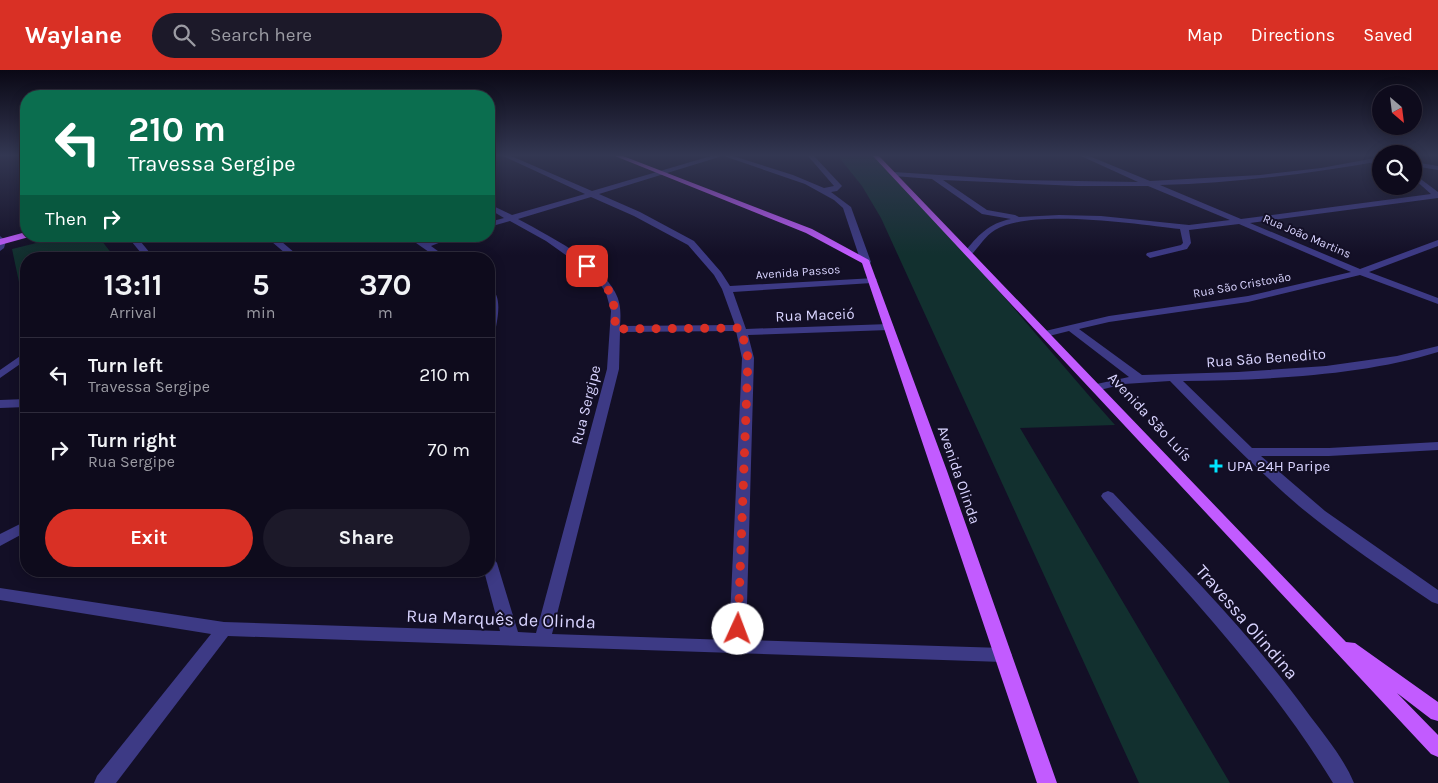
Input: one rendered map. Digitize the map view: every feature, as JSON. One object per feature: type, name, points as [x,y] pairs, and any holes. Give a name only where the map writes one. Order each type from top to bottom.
[{"type":"main road","points":[[703,189],[809,231],[866,262]]},
{"type":"main road","name":"Avenida São Luís","points":[[908,189],[1319,625],[1438,748]]},
{"type":"main road","points":[[0,243],[20,237]]},
{"type":"main road","name":"Avenida Olinda","points":[[866,262],[1047,783]]},
{"type":"main road","points":[[1319,625],[1438,713]]},
{"type":"street","points":[[581,189],[637,214],[691,244],[712,267],[727,289],[742,330],[748,358],[737,648]]},
{"type":"street","points":[[495,223],[608,189]]},
{"type":"street","points":[[823,190],[831,189]]},
{"type":"street","points":[[952,189],[985,212],[994,215],[1029,218],[1131,220],[1184,227],[1438,196]]},
{"type":"street","name":"Rua João Martins","points":[[1164,189],[1360,272],[1438,301]]},
{"type":"street","name":"Avenida Olinda","points":[[823,190],[834,195],[847,207],[866,262]]},
{"type":"street","name":"Rua Sergipe","points":[[495,209],[550,239],[602,279],[611,293],[616,311],[613,369],[542,641]]},
{"type":"street","points":[[968,253],[992,228],[1002,223],[1029,218]]},
{"type":"street","points":[[1150,255],[1184,247],[1187,243],[1184,227]]},
{"type":"street","points":[[136,242],[145,252]]},
{"type":"street","points":[[277,242],[289,252]]},
{"type":"street","points":[[419,242],[434,252]]},
{"type":"street","points":[[424,245],[433,242]]},
{"type":"street","name":"Rua São Cristovão","points":[[1046,334],[1109,319],[1248,299],[1360,272],[1438,243]]},
{"type":"street","name":"Avenida Passos","points":[[727,289],[872,280]]},
{"type":"street","name":"Rua Maceió","points":[[615,329],[742,330],[889,327]]},
{"type":"street","points":[[1071,328],[1140,379]]},
{"type":"street","name":"Rua São Benedito","points":[[1096,387],[1111,382],[1140,379],[1251,376],[1366,364],[1409,358],[1438,349]]},
{"type":"street","points":[[0,375],[20,360]]},
{"type":"street","points":[[1173,378],[1248,452],[1304,502],[1438,598]]},
{"type":"street","points":[[0,404],[20,403]]},
{"type":"street","points":[[1248,452],[1329,452],[1438,446]]},
{"type":"street","name":"Travessa Olindina","points":[[1108,496],[1257,660],[1296,711],[1344,783]]},
{"type":"street","points":[[0,541],[20,529]]},
{"type":"street","points":[[493,577],[511,638]]},
{"type":"street","name":"Rua Marquês de Olinda","points":[[0,594],[224,628],[737,648],[1003,655]]},
{"type":"street","points":[[104,783],[224,628]]},
{"type":"green space","points":[[864,189],[908,189],[1115,425],[1020,428],[1230,783],[1139,783],[881,218]]},
{"type":"green space","points":[[41,242],[103,242],[111,252],[20,252],[20,287],[12,249]]},
{"type":"place","name":"UPA 24H Paripe","points":[[1216,466]]},
{"type":"route","points":[[587,266],[602,279],[611,293],[616,311],[615,329],[741,328],[748,358],[738,629]]}]
